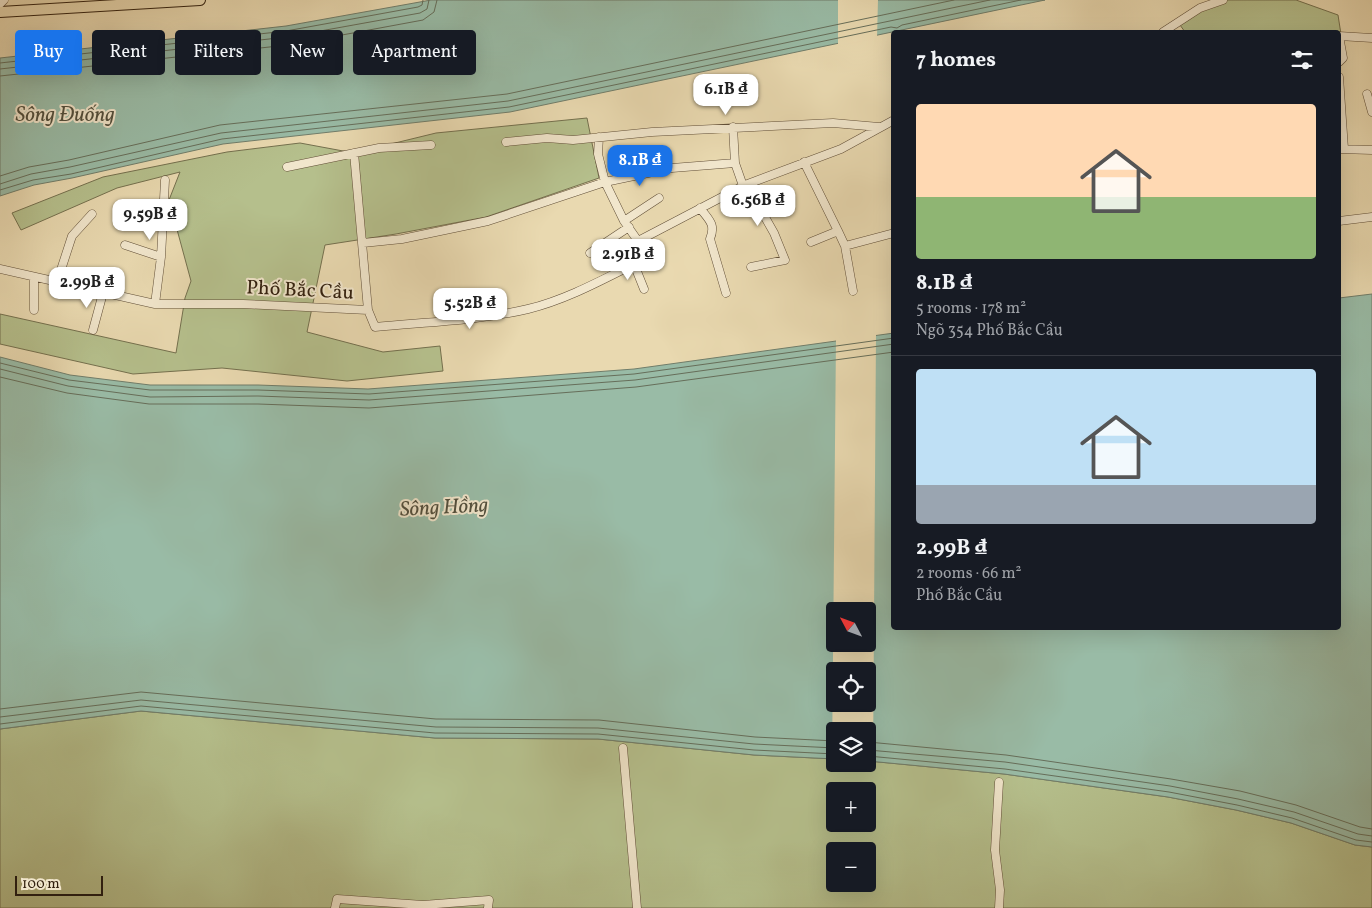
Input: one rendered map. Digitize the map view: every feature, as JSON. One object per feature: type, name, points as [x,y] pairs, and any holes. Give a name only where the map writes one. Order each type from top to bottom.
[{"type":"main road","points":[[0,12],[105,3],[200,0]]},
{"type":"street","points":[[0,4],[4,0]]},
{"type":"street","points":[[1166,30],[1200,8],[1223,0]]},
{"type":"street","points":[[1341,36],[1372,38]]},
{"type":"street","points":[[1341,47],[1343,58],[1341,60]]},
{"type":"street","points":[[1367,94],[1372,112]]},
{"type":"street","points":[[638,241],[745,185],[841,149],[891,122]]},
{"type":"street","points":[[506,142],[547,138],[566,140],[733,127],[833,123],[879,128]]},
{"type":"street","points":[[1341,125],[1342,149],[1372,150]]},
{"type":"street","points":[[733,127],[735,163],[742,182],[774,233],[785,260],[751,267]]},
{"type":"street","points":[[599,137],[598,154],[605,182],[638,241],[634,264],[644,289]]},
{"type":"street","points":[[287,167],[379,148],[431,145]]},
{"type":"street","points":[[354,153],[368,310]]},
{"type":"street","points":[[804,162],[845,246],[853,291]]},
{"type":"street","points":[[363,243],[402,238],[488,221],[605,182],[672,168],[735,163]]},
{"type":"street","points":[[155,304],[161,257],[165,180]]},
{"type":"street","points":[[590,254],[659,198]]},
{"type":"street","points":[[700,208],[712,227],[713,232],[710,240],[726,293]]},
{"type":"street","points":[[57,282],[72,236],[92,214]]},
{"type":"street","points":[[1341,221],[1372,217]]},
{"type":"street","points":[[810,242],[838,230]]},
{"type":"street","points":[[845,246],[891,234]]},
{"type":"street","points":[[125,245],[161,257]]},
{"type":"street","name":"Phố Bắc Cầu","points":[[0,269],[155,304],[243,304],[368,310],[375,327],[454,321],[504,314],[552,302],[597,283],[634,264]]},
{"type":"street","points":[[34,277],[34,310]]},
{"type":"street","points":[[93,330],[103,293]]},
{"type":"street","points":[[623,748],[637,908]]},
{"type":"street","points":[[999,908],[1000,890],[995,850],[1000,782]]},
{"type":"street","points":[[335,908],[337,899],[429,905],[488,900],[488,908]]},
{"type":"shaded area","points":[[1227,0],[1296,0],[1338,15],[1340,30],[1184,30],[1180,25],[1200,10]]},
{"type":"shaded area","points":[[1341,34],[1345,60],[1341,63]]},
{"type":"shaded area","points":[[587,118],[599,178],[486,217],[325,245],[307,332],[383,352],[440,346],[443,371],[347,381],[222,368],[133,374],[0,344],[0,314],[176,353],[185,298],[191,281],[169,200],[180,172],[117,188],[21,230],[12,213],[103,177],[227,152],[300,143],[354,153],[436,133]]},
{"type":"shaded area","points":[[141,711],[435,738],[598,739],[754,755],[826,759],[826,772],[876,772],[876,762],[1004,774],[1168,797],[1236,810],[1291,823],[1355,845],[1372,847],[1372,908],[0,908],[0,729]]},
{"type":"water","name":"Sông Đuống","points":[[431,0],[1045,0],[902,30],[891,30],[891,32],[510,112],[223,144],[34,185],[0,196],[0,58],[15,56],[15,75],[82,75],[82,49],[92,48],[92,75],[165,75],[165,40],[175,38],[175,75],[261,75],[261,30],[250,30],[286,26]]},
{"type":"water","name":"Sông Hồng","points":[[1372,294],[1372,847],[1355,845],[1291,823],[1168,797],[1004,774],[876,762],[876,722],[826,722],[826,759],[754,755],[598,739],[435,738],[141,711],[0,729],[0,357],[70,375],[150,385],[258,385],[368,389],[634,369],[891,333],[891,630],[1341,630],[1341,298]]},
{"type":"pier","points":[[838,0],[878,0],[877,38],[838,46]]},
{"type":"pier","points":[[876,333],[874,602],[834,602],[836,338]]},
{"type":"pier","points":[[833,652],[874,652],[874,662],[833,662]]},
{"type":"pier","points":[[832,712],[873,712],[873,722],[832,722]]}]
